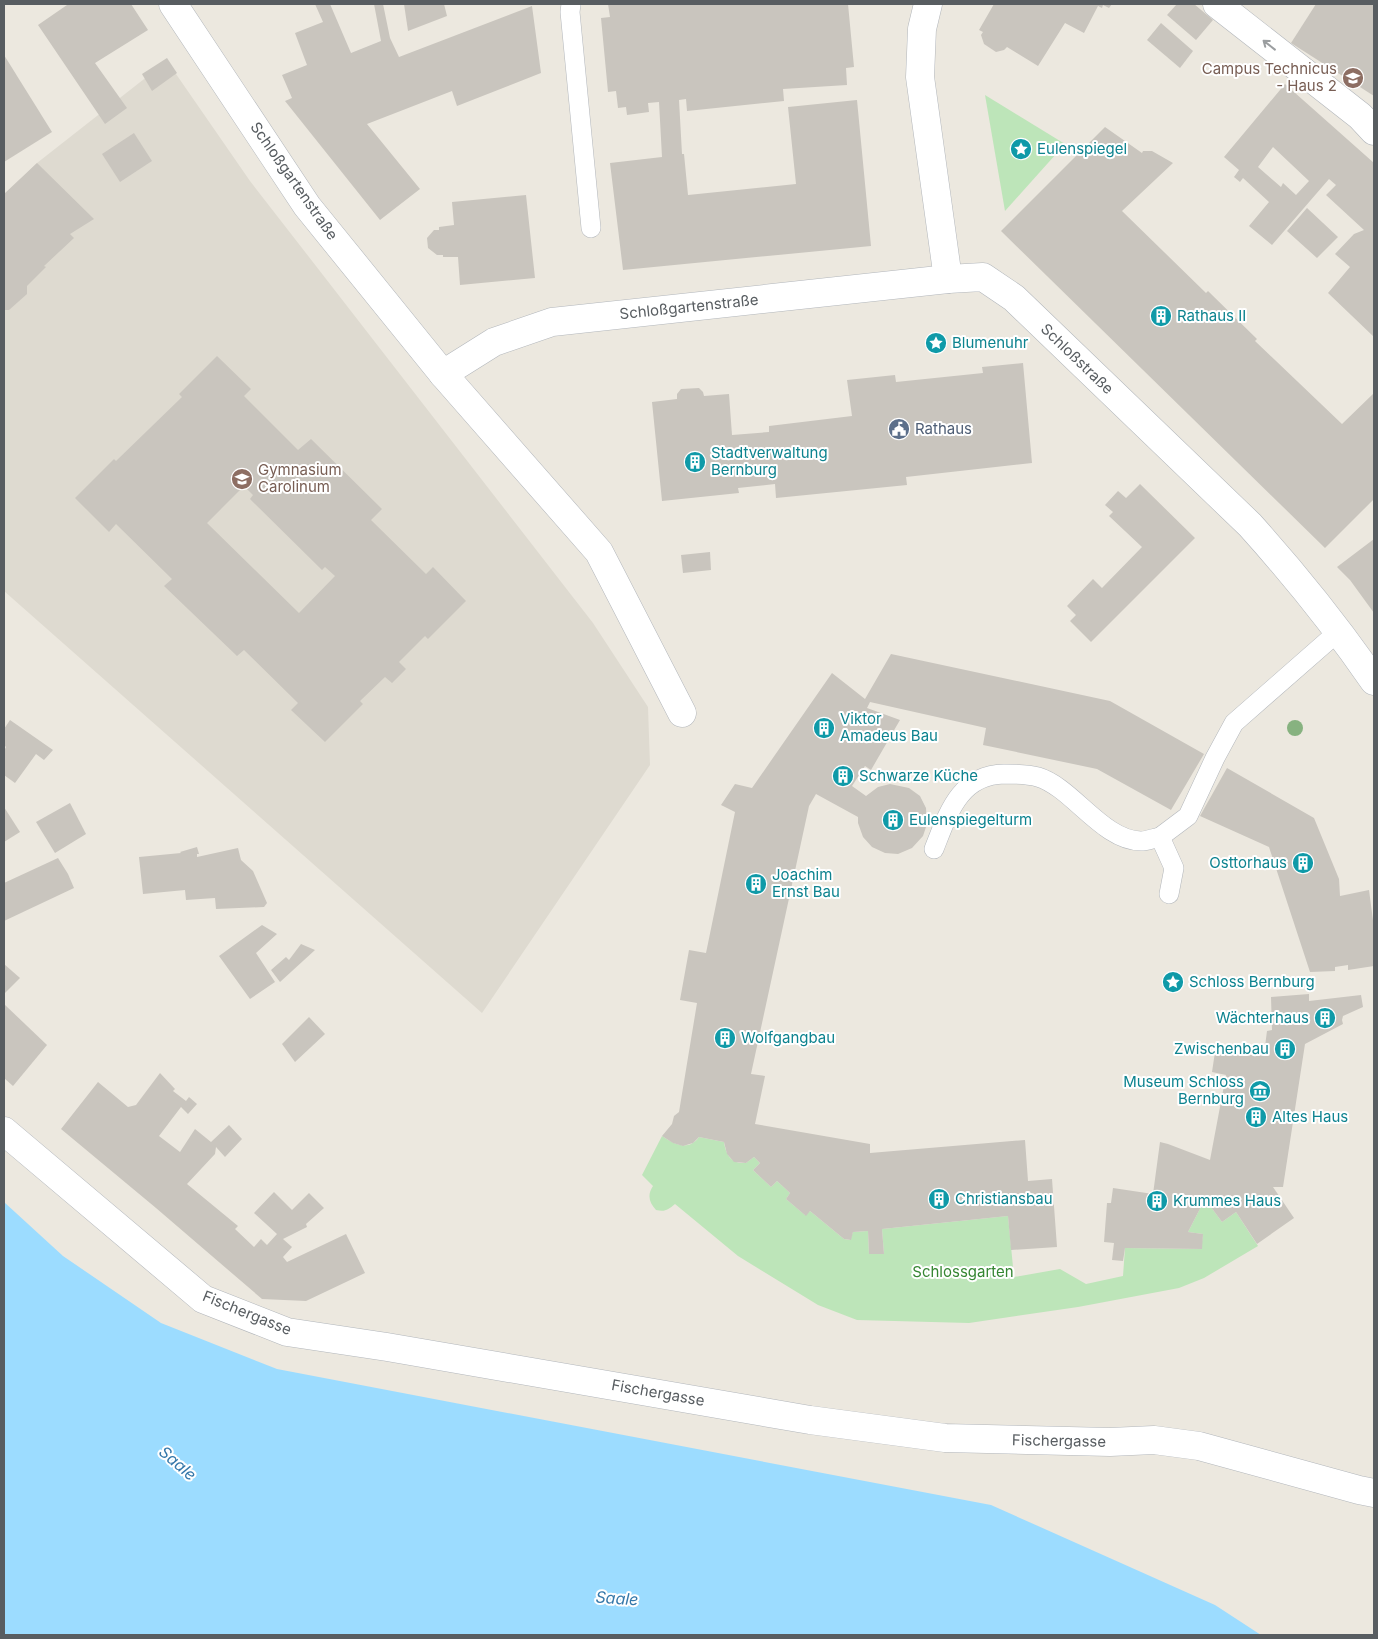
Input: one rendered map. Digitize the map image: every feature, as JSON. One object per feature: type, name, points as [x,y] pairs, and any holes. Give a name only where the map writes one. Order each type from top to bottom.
[{"type":"street","name":"Schloßgartenstraße","points":[[173,4],[307,206],[443,374],[599,552],[682,713]]},
{"type":"street","points":[[928,4],[922,29],[920,77],[948,280]]},
{"type":"street","points":[[1217,4],[1360,116],[1374,131]]},
{"type":"street","name":"Schloßstraße","points":[[948,280],[983,277],[1014,298],[1250,525],[1284,562],[1339,631],[1374,681]]},
{"type":"street","name":"Schloßgartenstraße","points":[[443,374],[494,342],[552,322],[948,280]]},
{"type":"street","name":"Fischergasse","points":[[4,1130],[203,1299],[287,1332],[397,1348],[810,1420],[945,1438],[1110,1442],[1154,1440],[1199,1446],[1374,1493]]},
{"type":"lane","points":[[571,4],[570,12],[591,228]]},
{"type":"lane","points":[[934,849],[952,804],[968,787],[981,778],[996,774],[1018,774],[1040,778],[1057,787],[1110,830],[1125,837],[1141,841],[1160,837],[1188,816],[1215,758],[1234,723],[1339,631]]},
{"type":"lane","points":[[1160,837],[1174,868],[1170,894]]},
{"type":"shaded area","name":"Gymnasium Carolinum","points":[[167,61],[250,181],[593,623],[648,707],[650,765],[482,1013],[4,591],[4,196],[37,163]]},
{"type":"green space","points":[[985,95],[1065,144],[1005,211]]},
{"type":"green space","name":"Schlossgarten","points":[[662,1136],[671,1142],[681,1145],[695,1142],[699,1137],[724,1142],[730,1158],[741,1163],[746,1163],[754,1157],[760,1163],[753,1170],[771,1187],[777,1181],[790,1193],[786,1199],[805,1215],[810,1211],[844,1239],[850,1240],[853,1232],[868,1231],[869,1254],[884,1254],[882,1229],[1008,1216],[1014,1277],[1060,1269],[1086,1284],[1123,1276],[1125,1248],[1201,1249],[1203,1234],[1188,1232],[1205,1199],[1222,1222],[1236,1212],[1258,1246],[1204,1278],[1179,1288],[1078,1307],[969,1323],[857,1320],[818,1305],[738,1256],[675,1204],[666,1210],[656,1210],[650,1198],[653,1186],[642,1175]]},
{"type":"water","name":"Saale","points":[[4,1202],[63,1256],[161,1323],[277,1369],[991,1505],[1215,1605],[1261,1635],[4,1635]]},
{"type":"building","points":[[66,4],[131,4],[148,30],[95,63],[127,108],[105,124],[38,25]]},
{"type":"building","points":[[315,4],[330,4],[351,53],[381,41],[374,4],[383,4],[390,38],[399,57],[532,6],[541,73],[457,106],[452,91],[367,124],[420,189],[380,220],[285,101],[292,98],[282,75],[307,65],[295,33],[323,22]]},
{"type":"building","points":[[404,4],[444,4],[447,16],[408,31]]},
{"type":"building","points":[[608,4],[848,4],[854,67],[846,68],[847,85],[783,89],[784,101],[687,111],[686,99],[679,100],[682,154],[684,154],[688,195],[796,184],[788,107],[857,100],[871,246],[623,270],[610,163],[662,157],[659,102],[648,103],[649,112],[627,115],[626,107],[618,108],[616,91],[608,92],[601,18],[610,17]]},
{"type":"building","points":[[994,4],[1112,4],[1109,8],[1103,5],[1102,8],[1098,6],[1084,33],[1065,23],[1038,66],[1007,47],[996,52],[984,44],[981,35],[983,32],[979,30]]},
{"type":"building","points":[[1177,4],[1194,4],[1213,20],[1196,40],[1167,15]]},
{"type":"building","name":"Campus Technicus - Haus 2","points":[[1316,4],[1374,4],[1374,96],[1291,43]]},
{"type":"building","points":[[1161,23],[1193,51],[1180,68],[1147,40]]},
{"type":"building","points":[[4,55],[52,132],[4,162]]},
{"type":"building","points":[[167,58],[177,73],[152,91],[142,74]]},
{"type":"building","points":[[1285,84],[1374,163],[1374,337],[1328,293],[1350,267],[1335,254],[1354,234],[1364,230],[1326,195],[1336,185],[1329,179],[1272,245],[1249,226],[1269,202],[1243,178],[1240,182],[1234,177],[1239,170],[1224,157]],"holes":[[[1273,147],[1309,181],[1296,195],[1283,183],[1281,187],[1258,167]]]},
{"type":"building","name":"Rathaus II","points":[[1105,127],[1142,153],[1143,151],[1152,151],[1173,163],[1122,211],[1206,293],[1208,291],[1257,339],[1255,341],[1342,424],[1374,393],[1374,499],[1325,548],[1001,231]]},
{"type":"building","points":[[134,133],[152,161],[120,182],[102,154]]},
{"type":"building","points":[[37,163],[94,219],[70,234],[74,238],[44,266],[46,267],[27,286],[27,294],[9,310],[4,310],[4,194]]},
{"type":"building","points":[[526,195],[535,278],[460,285],[458,257],[437,255],[428,248],[427,238],[434,230],[439,230],[439,227],[454,225],[452,202]]},
{"type":"building","points":[[1307,208],[1338,237],[1317,258],[1287,231]]},
{"type":"building","points":[[217,356],[251,389],[244,396],[298,450],[311,439],[382,509],[371,520],[426,574],[433,567],[466,601],[428,639],[425,636],[399,662],[406,669],[392,683],[385,677],[360,701],[363,704],[325,742],[291,710],[298,703],[244,650],[237,656],[164,586],[172,579],[116,524],[109,532],[75,498],[114,459],[116,461],[182,397],[179,394]],"holes":[[[244,486],[253,495],[250,499],[322,570],[325,567],[335,576],[299,613],[207,523]]]},
{"type":"building","name":"Rathaus","points":[[1023,363],[1032,463],[906,477],[907,485],[776,498],[775,484],[738,488],[739,493],[662,501],[652,402],[677,399],[677,394],[681,389],[699,388],[704,396],[729,394],[732,435],[769,432],[769,426],[852,416],[847,380],[895,375],[896,382],[983,373],[982,367]]},
{"type":"building","points":[[1140,484],[1195,538],[1091,642],[1070,621],[1076,615],[1067,606],[1093,579],[1102,588],[1142,547],[1109,516],[1113,512],[1105,505],[1118,491],[1126,498]]},
{"type":"building","points":[[1374,539],[1374,613],[1350,580],[1337,567]]},
{"type":"building","points":[[710,552],[711,570],[683,573],[681,555]]},
{"type":"building","points":[[891,654],[1110,701],[1204,754],[1171,810],[1097,769],[983,745],[986,728],[870,702],[867,708],[900,720],[871,770],[865,766],[852,786],[866,796],[878,787],[890,784],[909,788],[920,796],[926,808],[927,824],[923,836],[912,848],[898,854],[885,853],[872,847],[863,837],[858,817],[816,794],[809,806],[751,1074],[765,1076],[755,1124],[870,1144],[870,1153],[1025,1140],[1028,1181],[1052,1179],[1057,1247],[1011,1250],[1008,1216],[882,1229],[884,1254],[869,1254],[868,1231],[853,1232],[851,1240],[844,1239],[810,1211],[806,1216],[786,1199],[790,1193],[777,1181],[771,1187],[753,1170],[760,1163],[754,1157],[746,1163],[734,1162],[727,1154],[724,1142],[699,1137],[693,1143],[683,1146],[673,1143],[662,1136],[672,1124],[674,1116],[679,1112],[697,1003],[680,1000],[689,950],[706,953],[735,812],[721,805],[735,784],[752,788],[832,673],[865,699]]},
{"type":"building","points":[[10,720],[53,750],[44,760],[36,754],[15,783],[4,775],[4,751],[6,747],[4,745],[4,729]]},
{"type":"building","name":"Osttorhaus","points":[[1227,768],[1314,818],[1339,879],[1340,896],[1369,890],[1374,928],[1374,966],[1348,970],[1348,965],[1335,967],[1335,971],[1310,972],[1269,847],[1200,816]]},
{"type":"building","points":[[70,803],[86,834],[55,853],[36,822]]},
{"type":"building","points":[[4,807],[20,832],[4,842]]},
{"type":"building","points":[[197,847],[199,854],[197,854],[197,857],[238,848],[241,860],[253,871],[267,903],[264,907],[216,909],[215,898],[186,900],[185,890],[143,894],[139,857],[181,853]]},
{"type":"building","points":[[58,858],[74,888],[4,921],[4,883]]},
{"type":"building","points":[[262,925],[277,934],[256,953],[275,982],[250,999],[219,956]]},
{"type":"building","points":[[301,944],[315,950],[280,982],[271,970],[286,957],[289,960]]},
{"type":"building","points":[[4,964],[20,978],[4,994]]},
{"type":"building","points":[[1309,994],[1309,1001],[1361,995],[1363,1007],[1343,1016],[1343,1024],[1305,1044],[1283,1187],[1273,1187],[1294,1218],[1257,1244],[1236,1212],[1222,1222],[1205,1199],[1188,1232],[1203,1234],[1202,1249],[1125,1248],[1123,1261],[1112,1260],[1114,1243],[1104,1242],[1107,1203],[1111,1203],[1113,1188],[1153,1194],[1160,1142],[1210,1160],[1226,1075],[1212,1072],[1215,1052],[1230,1055],[1230,1048],[1264,1054],[1267,1031],[1272,1030],[1271,997]]},
{"type":"building","points":[[4,1004],[47,1045],[13,1086],[4,1078]]},
{"type":"building","points":[[309,1017],[325,1034],[295,1062],[282,1044]]},
{"type":"building","points":[[160,1073],[175,1089],[173,1091],[186,1101],[189,1097],[197,1104],[188,1114],[181,1107],[159,1136],[180,1152],[195,1129],[211,1142],[229,1125],[242,1139],[225,1157],[216,1147],[215,1154],[187,1184],[238,1226],[235,1229],[254,1247],[261,1239],[267,1245],[277,1234],[254,1213],[274,1192],[292,1210],[309,1193],[324,1208],[306,1224],[307,1227],[283,1239],[292,1247],[283,1257],[287,1262],[346,1234],[365,1273],[306,1301],[262,1299],[61,1129],[98,1082],[128,1107],[136,1105]]},
{"type":"place","name":"Campus Technicus - Haus 2","points":[[1353,78]]},
{"type":"place","name":"Eulenspiegel","points":[[1021,149]]},
{"type":"place","name":"Rathaus II","points":[[1161,316]]},
{"type":"place","name":"Blumenuhr","points":[[936,343]]},
{"type":"place","name":"Rathaus","points":[[899,429]]},
{"type":"place","name":"Stadtverwaltung Bernburg","points":[[695,462]]},
{"type":"place","name":"Gymnasium Carolinum","points":[[242,479]]},
{"type":"place","name":"Viktor Amadeus Bau","points":[[824,728]]},
{"type":"place","name":"Schwarze Küche","points":[[843,776]]},
{"type":"place","name":"Eulenspiegelturm","points":[[893,820]]},
{"type":"place","name":"Osttorhaus","points":[[1303,863]]},
{"type":"place","name":"Joachim Ernst Bau","points":[[756,884]]},
{"type":"place","name":"Schloss Bernburg","points":[[1173,982]]},
{"type":"place","name":"Wächterhaus","points":[[1325,1018]]},
{"type":"place","name":"Wolfgangbau","points":[[725,1038]]},
{"type":"place","name":"Zwischenbau","points":[[1285,1049]]},
{"type":"place","name":"Museum Schloss Bernburg","points":[[1260,1091]]},
{"type":"place","name":"Altes Haus","points":[[1256,1117]]},
{"type":"place","name":"Christiansbau","points":[[939,1199]]},
{"type":"place","name":"Krummes Haus","points":[[1157,1201]]}]
